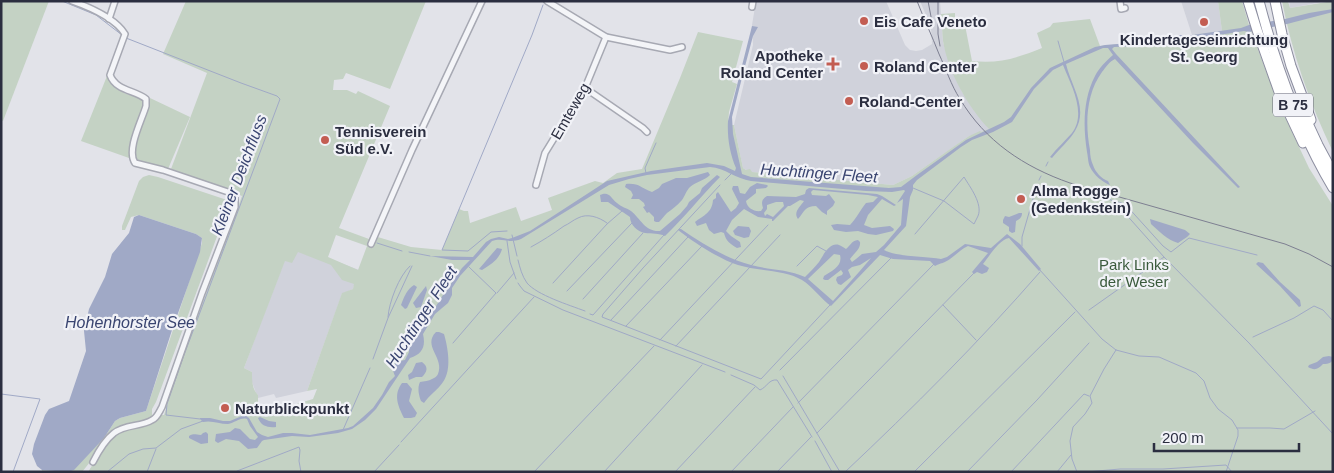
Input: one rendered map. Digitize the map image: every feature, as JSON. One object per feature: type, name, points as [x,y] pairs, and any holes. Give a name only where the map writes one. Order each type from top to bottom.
[{"type":"highway","points":[[1248,1],[1279,92],[1289,114],[1311,158],[1330,175]]},
{"type":"highway","name":"B 75","points":[[1259,1],[1272,24],[1291,66],[1310,117],[1312,133],[1330,175],[1333,188]]},
{"type":"highway","name":"B 75","points":[[1265,1],[1272,24],[1282,76],[1308,141],[1330,175]]},
{"type":"highway","points":[[1272,24],[1275,1]]},
{"type":"street","points":[[72,1],[95,10],[126,34],[111,71],[111,78],[118,86],[146,99],[145,112],[133,145],[133,160],[135,163],[163,170],[228,192],[235,197],[236,203],[162,407],[152,420],[122,428],[114,433],[98,451],[93,462]]},
{"type":"street","points":[[109,19],[115,1]]},
{"type":"street","points":[[371,244],[412,150],[482,1]]},
{"type":"street","points":[[547,1],[606,37],[670,50],[682,48]]},
{"type":"street","points":[[1120,1],[1121,9],[1125,8]]},
{"type":"street","name":"Emteweg","points":[[536,185],[545,153],[586,88],[606,37]]},
{"type":"street","points":[[586,88],[647,132]]},
{"type":"shaded area","name":"Roland-Center","points":[[756,1],[886,1],[905,45],[910,50],[916,51],[932,44],[931,27],[920,1],[940,1],[943,42],[951,68],[962,92],[990,130],[969,136],[912,176],[893,185],[746,170],[743,168],[734,125],[753,45],[752,25]]},
{"type":"shaded area","name":"Kindertageseinrichtung St. Georg","points":[[1181,1],[1218,1],[1222,31],[1192,35]]},
{"type":"shaded area","points":[[1289,1],[1328,1],[1290,8]]},
{"type":"shaded area","points":[[291,244],[359,270],[353,289],[342,294],[307,391],[276,398],[274,394],[258,398],[252,382],[252,372],[244,368]]},
{"type":"green space","points":[[1,1],[49,1],[3,121],[1,120]]},
{"type":"green space","name":"Park Links der Weser","points":[[186,1],[426,1],[390,89],[346,73],[343,79],[334,80],[333,90],[347,90],[356,94],[358,91],[390,106],[339,228],[369,239],[371,235],[411,247],[442,250],[459,209],[468,211],[470,223],[516,207],[521,221],[552,210],[548,198],[595,181],[603,183],[617,173],[642,169],[698,32],[743,41],[732,82],[737,84],[729,112],[728,125],[734,125],[743,168],[746,170],[750,169],[752,172],[893,185],[912,176],[969,136],[989,129],[967,100],[954,77],[943,41],[941,14],[955,13],[955,21],[964,20],[972,61],[991,62],[1016,57],[1042,48],[1037,33],[1050,27],[1053,23],[1090,19],[1100,46],[1142,42],[1172,35],[1192,35],[1222,31],[1218,1],[1242,1],[1276,98],[1309,168],[1333,206],[1333,472],[88,472],[104,445],[112,436],[152,423],[161,415],[164,415],[180,364],[242,196],[171,169],[207,73],[163,54]],"holes":[[[336,235],[367,246],[358,270],[328,257]],[[298,252],[331,265],[342,280],[354,284],[353,289],[342,293],[307,391],[317,389],[313,399],[280,409],[280,413],[266,417],[260,416],[258,413],[258,395],[253,387],[252,372],[244,368],[285,261],[292,263]]]},
{"type":"green space","points":[[1282,1],[1288,1],[1290,8],[1333,1],[1333,152],[1303,78],[1291,40]]},
{"type":"green space","points":[[107,76],[121,91],[143,101],[142,111],[131,142],[129,158],[81,141]]},
{"type":"green space","points":[[150,98],[190,117],[168,169],[135,159],[138,138]]},
{"type":"green space","points":[[149,175],[227,200],[229,204],[152,409],[152,416],[147,420],[119,428],[82,472],[68,472],[104,438],[115,421],[146,411],[202,243],[202,238],[196,234],[139,215],[131,217],[125,230],[122,230],[139,181]]},
{"type":"green space","points":[[42,470],[68,472],[42,472]]},
{"type":"water","points":[[1333,9],[1333,12],[1249,32],[1244,31],[1201,39],[1201,37],[1173,38],[1137,46],[1114,47],[1112,49],[1240,187],[1238,188],[1193,143],[1115,59],[1102,72],[1097,81],[1088,110],[1090,156],[1097,173],[1108,181],[1110,185],[1096,175],[1088,162],[1085,113],[1088,94],[1095,76],[1113,55],[1108,48],[1103,48],[1066,64],[1080,105],[1079,122],[1070,138],[1052,158],[1050,157],[1072,133],[1078,117],[1076,99],[1063,65],[1053,70],[1034,89],[1012,122],[972,140],[917,180],[913,185],[910,197],[906,226],[884,250],[904,255],[941,259],[965,244],[991,248],[1007,234],[1020,244],[1041,269],[1039,271],[1009,238],[998,245],[983,264],[989,268],[987,272],[982,274],[977,272],[974,274],[972,272],[988,253],[968,246],[948,260],[935,266],[930,261],[893,259],[880,255],[831,306],[802,280],[788,274],[746,267],[723,259],[706,250],[678,230],[681,229],[732,259],[758,267],[792,272],[805,277],[832,246],[839,245],[846,249],[852,242],[858,240],[860,242],[859,247],[850,259],[852,262],[862,254],[876,252],[884,245],[901,225],[903,199],[897,203],[904,190],[892,192],[866,191],[751,181],[721,169],[710,167],[647,175],[609,185],[521,239],[492,241],[460,276],[452,288],[452,295],[448,303],[435,314],[423,334],[424,343],[420,352],[410,358],[376,409],[352,429],[309,437],[292,436],[264,440],[257,448],[248,449],[239,441],[226,439],[218,443],[215,441],[216,434],[230,432],[235,428],[240,429],[250,439],[255,440],[258,437],[247,419],[228,424],[203,422],[200,419],[210,418],[230,421],[246,416],[257,432],[268,437],[283,433],[310,435],[353,426],[373,408],[389,382],[395,376],[394,365],[405,360],[409,352],[409,329],[429,318],[462,268],[470,260],[452,260],[430,256],[473,257],[491,239],[499,237],[508,239],[530,231],[607,181],[651,171],[707,163],[724,166],[735,171],[736,168],[729,139],[728,121],[752,26],[758,27],[753,36],[732,117],[733,134],[742,174],[751,177],[889,188],[901,187],[966,140],[1004,122],[1011,117],[1031,88],[1050,68],[1095,47],[1142,42],[1172,35],[1192,35],[1241,28]],"holes":[[[834,254],[840,255],[841,259],[838,265],[824,276],[823,279],[828,280],[841,270],[843,273],[836,280],[841,285],[851,277],[848,270],[871,258],[833,301],[808,279]]]},
{"type":"water","points":[[708,172],[710,175],[690,187],[680,202],[659,222],[654,221],[654,217],[649,212],[647,213],[643,207],[645,206],[644,203],[639,199],[631,199],[633,195],[631,191],[625,187],[626,184],[634,184],[652,192],[662,184],[676,178],[687,178]]},
{"type":"water","points":[[717,175],[720,177],[665,236],[639,231],[633,225],[630,217],[608,202],[601,202],[600,195],[608,194],[619,204],[631,211],[647,227],[660,231],[680,214],[689,202],[700,193],[702,188]]},
{"type":"water","points":[[757,183],[768,186],[756,189],[756,193],[746,201],[749,208],[758,211],[761,211],[763,208],[762,201],[767,196],[796,197],[805,194],[809,188],[877,194],[896,205],[894,206],[882,199],[868,215],[864,225],[872,228],[890,226],[894,229],[893,231],[876,235],[858,231],[834,230],[831,225],[850,225],[866,203],[873,202],[878,197],[813,190],[811,192],[812,195],[826,196],[829,194],[835,202],[827,211],[827,215],[816,206],[812,206],[798,219],[796,214],[804,201],[800,200],[788,206],[773,221],[772,219],[758,217],[744,209],[732,220],[726,231],[740,242],[741,247],[737,248],[730,244],[724,233],[714,234],[709,230],[706,223],[697,226],[695,222],[709,211],[718,192],[731,212],[739,203],[732,189],[733,186],[738,186],[740,193],[745,194],[750,187]],"holes":[[[783,202],[784,206],[773,217],[767,214],[765,216],[764,213],[767,205]]]},
{"type":"water","points":[[1022,213],[1022,216],[1016,221],[1015,232],[1012,233],[1009,231],[1009,227],[1003,223],[1003,220],[1005,216],[1009,217]]},
{"type":"water","name":"Hohenhorster See","points":[[139,215],[196,234],[202,238],[200,252],[146,411],[115,421],[104,438],[74,470],[68,472],[42,470],[37,466],[32,454],[45,415],[49,409],[69,401],[86,351],[84,331],[89,309],[105,277],[112,254],[129,233],[134,217]]},
{"type":"water","points":[[1150,219],[1185,230],[1190,234],[1178,243],[1174,242],[1151,224]]},
{"type":"water","points":[[738,226],[749,227],[751,231],[749,237],[744,238],[735,235],[733,231]]},
{"type":"water","points":[[497,248],[502,249],[497,259],[482,270],[479,269]]},
{"type":"water","points":[[1258,262],[1263,263],[1300,300],[1301,306],[1299,307],[1256,264]]},
{"type":"water","points":[[414,285],[417,287],[405,309],[401,305],[408,291]]},
{"type":"water","points":[[426,286],[427,290],[421,307],[416,308],[413,303]]},
{"type":"water","points":[[436,332],[444,334],[448,352],[448,371],[441,385],[424,403],[421,401],[419,394],[420,382],[435,378],[438,374],[439,363],[431,342]]},
{"type":"water","points":[[1323,357],[1333,357],[1330,363],[1323,364],[1316,369],[1308,367]]},
{"type":"water","points":[[422,362],[426,368],[425,373],[422,377],[409,380],[408,375],[412,372],[416,363]]},
{"type":"water","points":[[402,383],[407,383],[412,389],[409,401],[417,413],[415,417],[404,418],[400,409],[397,396]]},
{"type":"water","points":[[258,418],[276,422],[276,427],[263,425],[259,421]]},
{"type":"water","points":[[206,432],[208,434],[208,443],[201,444],[189,438],[191,435],[201,435]]},
{"type":"waterway","name":"Kleiner Deichfluss","points":[[62,1],[96,15],[122,35]]},
{"type":"waterway","points":[[507,231],[491,232],[468,251],[442,250],[543,5]]},
{"type":"waterway","name":"Kleiner Deichfluss","points":[[126,38],[277,96],[280,99],[167,404],[166,415],[200,419]]},
{"type":"waterway","points":[[1058,41],[1064,62]]},
{"type":"waterway","points":[[646,173],[645,168],[656,143]]},
{"type":"waterway","points":[[1046,166],[1048,162]]},
{"type":"waterway","points":[[725,180],[731,174]]},
{"type":"waterway","points":[[1039,180],[1041,176]]},
{"type":"waterway","points":[[913,188],[944,201],[974,224],[978,217],[979,206],[964,177],[915,234]]},
{"type":"waterway","points":[[720,185],[643,268],[602,317],[761,379],[830,305]]},
{"type":"waterway","points":[[1022,246],[1022,237],[1037,185]]},
{"type":"waterway","points":[[1105,197],[1125,204],[1163,246],[1171,252],[1189,238],[1257,255]]},
{"type":"waterway","points":[[553,283],[607,224],[622,211]]},
{"type":"waterway","points":[[1123,211],[1164,257]]},
{"type":"waterway","points":[[531,247],[576,219],[585,216],[593,216],[607,223]]},
{"type":"waterway","points":[[567,291],[632,223]]},
{"type":"waterway","points":[[660,340],[768,225]]},
{"type":"waterway","points":[[583,299],[643,233]]},
{"type":"waterway","points":[[512,235],[517,256]]},
{"type":"waterway","points":[[590,314],[593,315],[664,235]]},
{"type":"waterway","points":[[676,346],[780,235]]},
{"type":"waterway","points":[[611,320],[688,237]]},
{"type":"waterway","points":[[507,241],[510,262],[516,279]]},
{"type":"waterway","points":[[377,243],[402,251]]},
{"type":"waterway","points":[[626,326],[702,246]]},
{"type":"waterway","points":[[797,266],[817,246],[826,251]]},
{"type":"waterway","points":[[409,252],[430,256]]},
{"type":"waterway","points":[[780,370],[892,257]]},
{"type":"waterway","points":[[1089,310],[1164,257],[1249,343],[1333,434]]},
{"type":"waterway","points":[[518,260],[527,283],[538,292],[585,311]]},
{"type":"waterway","points":[[798,403],[934,264]]},
{"type":"waterway","points":[[388,317],[395,290],[410,266]]},
{"type":"waterway","points":[[373,359],[388,318],[412,266]]},
{"type":"waterway","points":[[453,343],[496,293],[469,267]]},
{"type":"waterway","points":[[1039,269],[1102,339],[1116,350],[1139,356],[1159,357],[1196,373],[1204,381],[1210,398],[1218,409],[1232,420],[1238,430],[1238,436],[1226,472]]},
{"type":"waterway","points":[[845,472],[945,374],[1040,272]]},
{"type":"waterway","points":[[497,293],[514,273]]},
{"type":"waterway","points":[[817,433],[974,273]]},
{"type":"waterway","points":[[518,283],[524,291],[563,310],[725,372]]},
{"type":"waterway","points":[[401,442],[534,297]]},
{"type":"waterway","points":[[943,305],[976,340]]},
{"type":"waterway","points":[[1253,337],[1294,318],[1314,306],[1323,310],[1333,321]]},
{"type":"waterway","points":[[914,472],[1075,312]]},
{"type":"waterway","points":[[967,472],[1089,343]]},
{"type":"waterway","points":[[534,472],[654,346]]},
{"type":"waterway","points":[[1077,472],[1072,459],[1070,441],[1073,427],[1092,403],[1090,396],[1116,350]]},
{"type":"waterway","points":[[604,472],[702,365]]},
{"type":"waterway","points":[[343,430],[370,368]]},
{"type":"waterway","points":[[731,375],[754,385],[760,390],[772,381],[777,380],[812,437]]},
{"type":"waterway","points":[[783,376],[840,472]]},
{"type":"waterway","points":[[675,472],[755,387]]},
{"type":"waterway","points":[[1,394],[40,399],[13,472]]},
{"type":"waterway","points":[[1011,472],[1084,394],[1089,396]]},
{"type":"waterway","points":[[731,472],[793,407]]},
{"type":"waterway","points":[[1237,428],[1284,429],[1315,411]]},
{"type":"waterway","points":[[107,472],[129,454],[143,449],[156,448],[181,429],[203,421]]},
{"type":"waterway","points":[[777,472],[811,437]]},
{"type":"waterway","points":[[815,441],[832,472]]},
{"type":"waterway","points":[[374,472],[399,445]]},
{"type":"waterway","points":[[237,471],[299,447],[301,472]]},
{"type":"waterway","points":[[147,472],[156,449]]},
{"type":"waterway","points":[[1057,472],[1071,455]]},
{"type":"waterway","points":[[1086,472],[1226,465],[1232,472]]},
{"type":"tram line","points":[[917,1],[951,83],[960,99],[981,128],[1007,151],[1053,177],[1285,244],[1333,267]]},
{"type":"tram line","points":[[928,1],[933,27]]},
{"type":"tram line","points":[[938,1],[940,46]]},
{"type":"place","name":"Eis Cafe Veneto","points":[[864,21]]},
{"type":"place","name":"Kindertageseinrichtung St. Georg","points":[[1204,22]]},
{"type":"place","name":"Apotheke Roland Center","points":[[833,64]]},
{"type":"place","name":"Roland Center","points":[[864,66]]},
{"type":"place","name":"Roland-Center","points":[[849,101]]},
{"type":"place","name":"Tennisverein Süd e.V.","points":[[325,140]]},
{"type":"place","name":"Alma Rogge (Gedenkstein)","points":[[1021,199]]},
{"type":"place","name":"Naturblickpunkt","points":[[225,408]]},
{"type":"water label","name":"Huchtinger Fleet","points":[[819,173]]},
{"type":"water label","name":"Huchtinger Fleet","points":[[421,317]]}]
